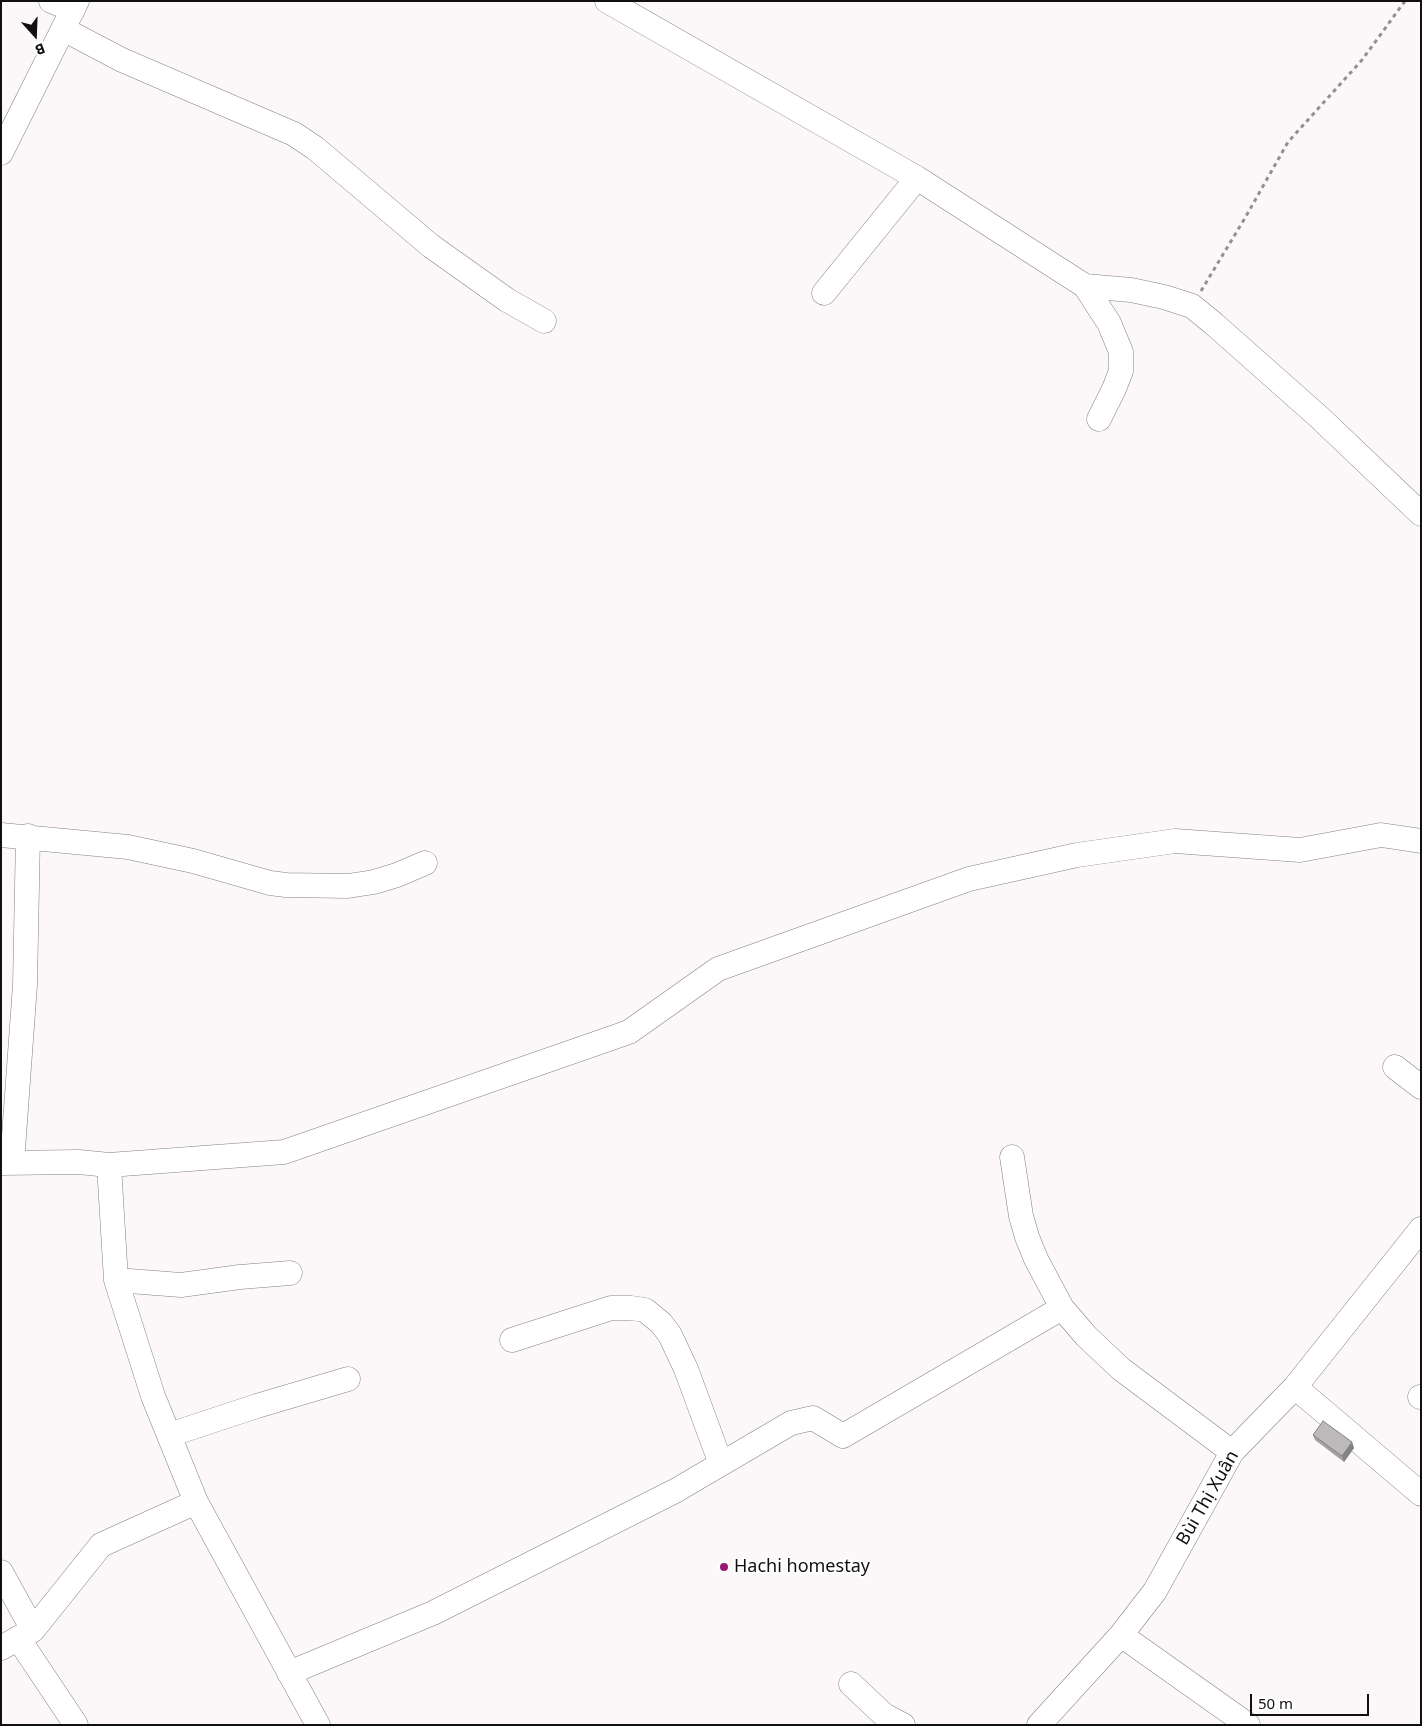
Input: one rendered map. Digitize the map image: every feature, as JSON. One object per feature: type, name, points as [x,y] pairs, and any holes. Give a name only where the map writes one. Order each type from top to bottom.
[{"type":"street","points":[[51,1],[71,14],[122,60],[277,125],[294,134],[314,148],[430,246],[507,300],[544,321]]},
{"type":"street","points":[[607,1],[917,178],[1085,286],[1109,323],[1121,352],[1121,371],[1098,419]]},
{"type":"street","points":[[1,153],[71,14]]},
{"type":"street","points":[[824,293],[917,178]]},
{"type":"street","points":[[1085,286],[1139,292],[1164,297],[1192,306],[1319,417],[1421,514]]},
{"type":"street","points":[[1,835],[104,844],[156,852],[270,883],[286,885],[348,886],[374,882],[425,863]]},
{"type":"street","points":[[28,836],[25,985],[7,1163],[78,1162],[109,1165],[284,1152],[629,1032],[718,969],[969,879],[1077,855],[1175,841],[1300,850],[1381,835],[1421,840]]},
{"type":"street","points":[[1395,1067],[1421,1087]]},
{"type":"street","points":[[1012,1157],[1021,1216],[1036,1259],[1062,1308],[1086,1336],[1121,1369],[1232,1452]]},
{"type":"street","points":[[109,1165],[116,1280],[153,1396],[196,1502],[318,1725]]},
{"type":"street","name":"Bùi Thị Xuân","points":[[1039,1725],[1121,1635],[1155,1591],[1232,1452],[1295,1387],[1421,1229]]},
{"type":"street","points":[[116,1280],[181,1285],[290,1273]]},
{"type":"street","points":[[512,1340],[611,1308],[645,1310],[661,1323],[670,1336],[686,1369],[721,1464]]},
{"type":"street","points":[[289,1673],[433,1612],[675,1491],[790,1423],[813,1418],[843,1436],[1062,1308]]},
{"type":"street","points":[[169,1436],[257,1406],[348,1379]]},
{"type":"street","points":[[1295,1387],[1421,1494]]},
{"type":"street","points":[[18,1638],[101,1545],[196,1502]]},
{"type":"street","points":[[1,1572],[18,1638],[76,1725]]},
{"type":"street","points":[[1121,1635],[1248,1725]]},
{"type":"street","points":[[851,1684],[884,1715],[903,1725]]},
{"type":"path","points":[[1192,306],[1288,142],[1362,60],[1405,1]]},
{"type":"building","points":[[1323,1421],[1352,1442],[1342,1456],[1313,1435]]},
{"type":"place","name":"Hachi homestay","points":[[724,1567]]}]
